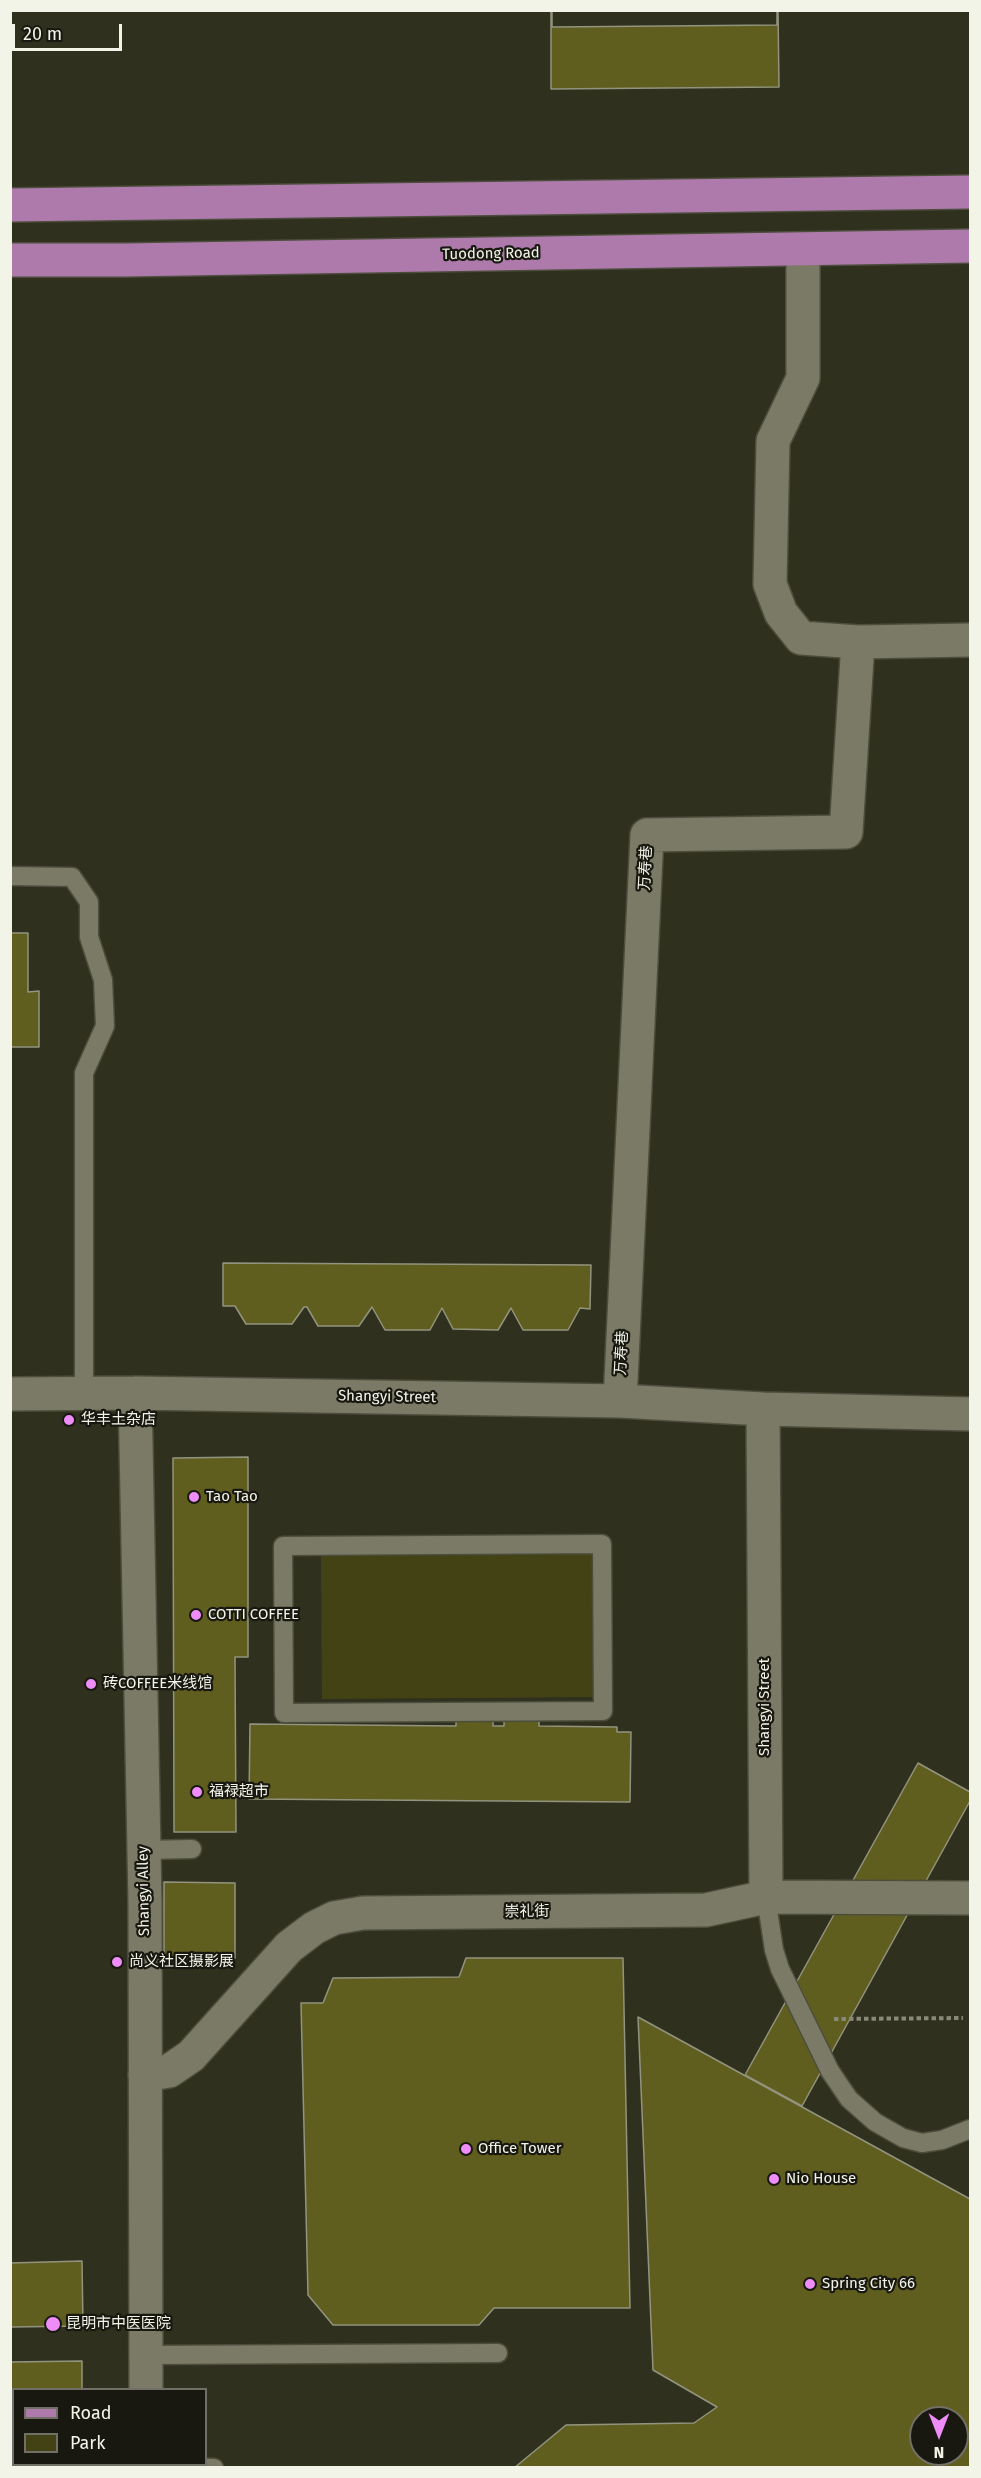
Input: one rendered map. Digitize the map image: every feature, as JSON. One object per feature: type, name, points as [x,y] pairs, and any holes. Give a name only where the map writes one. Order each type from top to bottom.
[{"type":"main road","points":[[10,205],[970,192]]},
{"type":"main road","name":"Tuodong Road","points":[[10,260],[970,246]]},
{"type":"street","points":[[803,250],[803,378],[773,441],[770,584],[781,613],[801,638],[858,642],[970,640]]},
{"type":"street","name":"万寿巷","points":[[620,1401],[647,835],[846,832],[858,642]]},
{"type":"street","name":"Shangyi Street","points":[[10,1394],[135,1393],[620,1401],[763,1409],[970,1414]]},
{"type":"street","name":"Shangyi Alley","points":[[135,1393],[144,1850],[146,2388]]},
{"type":"street","name":"Shangyi Street","points":[[763,1409],[766,1897]]},
{"type":"street","name":"崇礼街","points":[[145,2074],[169,2071],[191,2056],[289,1947],[314,1928],[334,1918],[363,1913],[706,1910],[766,1897],[970,1898]]},
{"type":"lane","points":[[10,876],[72,877],[89,902],[89,937],[103,980],[105,1026],[84,1072],[84,1394]]},
{"type":"lane","points":[[602,1544],[603,1711],[284,1713],[283,1546],[602,1544]]},
{"type":"lane","points":[[144,1850],[192,1849]]},
{"type":"lane","points":[[766,1897],[774,1950],[780,1969],[830,2071],[849,2099],[903,2138],[922,2143],[942,2140],[970,2129]]},
{"type":"lane","points":[[146,2355],[498,2353]]},
{"type":"lane","points":[[147,2466],[214,2468]]},
{"type":"path","points":[[865,2019],[963,2019]]},
{"type":"green space","points":[[594,1554],[594,1697],[322,1699],[321,1556]]},
{"type":"building","points":[[551,10],[778,10],[779,87],[551,89]]},
{"type":"building","points":[[552,10],[777,10],[777,25],[552,27]]},
{"type":"building","points":[[10,933],[28,933],[28,992],[39,991],[39,1047],[10,1047]]},
{"type":"building","points":[[223,1263],[591,1265],[590,1309],[580,1308],[568,1330],[523,1330],[511,1308],[498,1330],[453,1329],[442,1308],[430,1330],[385,1330],[372,1307],[359,1326],[318,1326],[307,1307],[304,1307],[292,1324],[246,1324],[235,1306],[223,1306]]},
{"type":"building","points":[[248,1457],[248,1657],[235,1657],[236,1832],[174,1832],[173,1458]]},
{"type":"building","points":[[504,1714],[539,1715],[539,1726],[617,1727],[617,1732],[631,1732],[630,1802],[249,1799],[250,1724],[456,1726],[456,1715],[493,1715],[493,1726],[504,1726]]},
{"type":"building","points":[[918,1763],[970,1792],[970,1801],[802,2106],[745,2075]]},
{"type":"building","points":[[164,1882],[235,1883],[235,1958],[164,1958]]},
{"type":"building","name":"Office Tower","points":[[466,1958],[623,1958],[630,2308],[494,2308],[479,2325],[333,2325],[308,2295],[301,2003],[323,2003],[333,1978],[459,1977]]},
{"type":"building","name":"Spring City 66","points":[[638,2017],[970,2199],[970,2468],[514,2468],[566,2425],[694,2423],[717,2407],[653,2370]]},
{"type":"building","points":[[82,2261],[83,2326],[10,2327],[10,2263]]},
{"type":"building","points":[[82,2361],[82,2388],[12,2388],[12,2466],[84,2466],[84,2468],[10,2468],[10,2362]]},
{"type":"place","name":"华丰土杂店","points":[[69,1420]]},
{"type":"place","name":"Tao Tao","points":[[194,1497]]},
{"type":"place","name":"COTTI COFFEE","points":[[196,1615]]},
{"type":"place","name":"砖COFFEE米线馆","points":[[91,1684]]},
{"type":"place","name":"福禄超市","points":[[197,1792]]},
{"type":"place","name":"尚义社区摄影展","points":[[117,1962]]},
{"type":"place","name":"Office Tower","points":[[466,2149]]},
{"type":"place","name":"Nio House","points":[[774,2179]]},
{"type":"place","name":"Spring City 66","points":[[810,2284]]},
{"type":"place","name":"昆明市中医医院","points":[[53,2324]]}]
